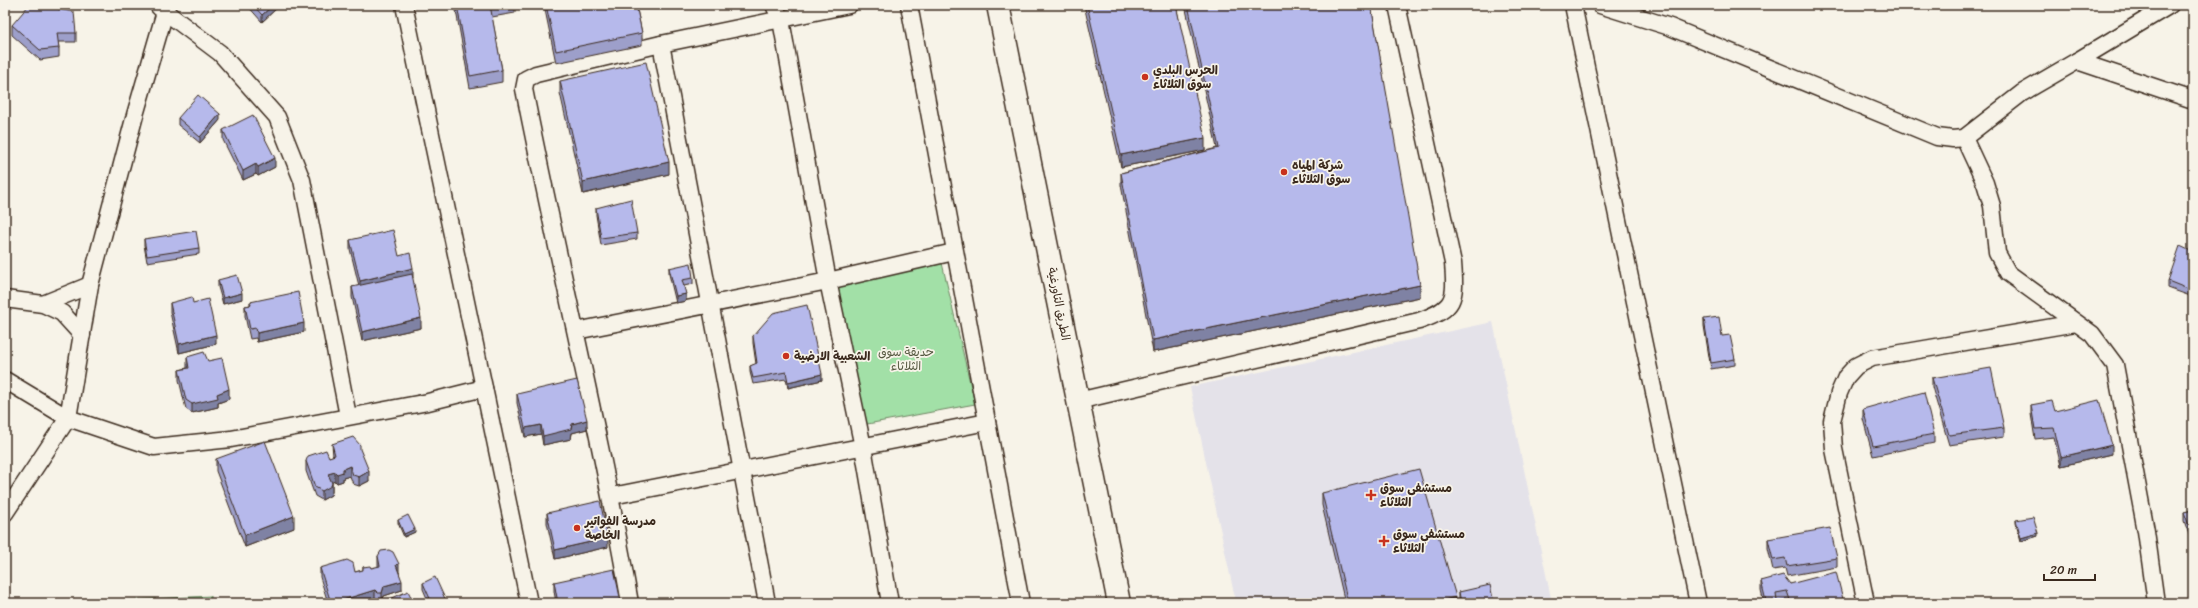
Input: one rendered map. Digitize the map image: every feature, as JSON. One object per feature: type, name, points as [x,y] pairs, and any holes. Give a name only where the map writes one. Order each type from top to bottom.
[{"type":"street","points":[[404,5],[528,603]]},
{"type":"street","points":[[774,5],[782,20],[828,281],[862,446],[890,603]]},
{"type":"street","points":[[630,603],[612,496],[591,408],[576,331],[549,214],[524,89],[526,79],[536,74],[661,44],[849,5]]},
{"type":"street","points":[[909,5],[954,252],[1021,603]]},
{"type":"street","name":"الطريق التاورغية","points":[[998,5],[1119,603]]},
{"type":"street","points":[[1078,401],[1419,321],[1441,313],[1451,302],[1455,287],[1453,263],[1397,5]]},
{"type":"street","points":[[1573,5],[1698,603]]},
{"type":"street","points":[[1600,5],[1670,27],[1937,137],[1964,138],[2022,93],[2077,62],[2170,5]]},
{"type":"street","points":[[5,513],[68,418],[90,284],[163,8],[220,53],[277,117],[302,180],[348,416]]},
{"type":"street","points":[[661,44],[767,603]]},
{"type":"street","points":[[2077,62],[2193,100]]},
{"type":"street","points":[[1964,138],[1986,183],[1992,206],[1997,253],[2008,273],[2092,334],[2115,365],[2146,531],[2156,603]]},
{"type":"street","points":[[576,331],[828,281],[954,252]]},
{"type":"street","points":[[44,304],[90,284]]},
{"type":"street","points":[[5,299],[44,304],[62,313],[82,335]]},
{"type":"street","points":[[1866,603],[1834,449],[1832,421],[1839,393],[1846,377],[1856,366],[1872,358],[2076,323]]},
{"type":"street","points":[[5,380],[68,418],[154,447],[231,439],[428,402],[484,388]]},
{"type":"street","points":[[612,496],[987,422]]},
{"type":"shaded area","name":"مستشفى سوق الثلاثاء","points":[[1493,322],[1552,603],[1236,603],[1190,387]]},
{"type":"green space","name":"حديقة سوق الثلاثاء","points":[[942,263],[975,404],[862,425],[834,282]]},
{"type":"green space","points":[[211,596],[211,603],[72,603]]},
{"type":"building","points":[[29,5],[61,5],[58,9],[74,12],[76,33],[57,33],[59,48],[40,50],[12,25]]},
{"type":"building","points":[[253,5],[273,5],[262,15]]},
{"type":"building","points":[[457,5],[490,5],[502,70],[470,76]]},
{"type":"building","points":[[546,5],[636,5],[642,33],[556,51]]},
{"type":"building","name":"الحرس البلدي سوق الثلاثاء","points":[[1087,5],[1176,5],[1205,138],[1121,155]]},
{"type":"building","name":"شركة المياه سوق الثلاثاء","points":[[1188,5],[1371,5],[1420,285],[1153,340],[1121,173],[1219,148]]},
{"type":"building","points":[[646,62],[669,162],[583,182],[560,81]]},
{"type":"building","points":[[198,95],[220,114],[200,137],[178,118]]},
{"type":"building","points":[[253,115],[275,158],[258,167],[256,164],[243,171],[223,130]]},
{"type":"building","points":[[631,199],[637,233],[601,238],[596,208]]},
{"type":"building","points":[[393,230],[399,256],[410,253],[413,268],[360,281],[350,240]]},
{"type":"building","points":[[196,231],[199,248],[147,256],[144,239]]},
{"type":"building","points":[[2180,246],[2193,252],[2193,291],[2168,281]]},
{"type":"building","points":[[691,263],[693,278],[682,280],[686,294],[676,296],[669,268]]},
{"type":"building","points":[[412,274],[421,318],[362,332],[352,287]]},
{"type":"building","points":[[237,275],[242,293],[223,298],[218,280]]},
{"type":"building","points":[[298,292],[304,323],[257,333],[256,328],[250,329],[245,306],[251,305],[250,302]]},
{"type":"building","points":[[192,297],[193,303],[208,299],[216,335],[179,344],[170,303]]},
{"type":"building","name":"الشعبية الارضية","points":[[807,305],[822,374],[788,382],[786,372],[753,378],[750,366],[757,363],[753,336],[773,313]]},
{"type":"building","points":[[1719,317],[1722,336],[1730,335],[1735,359],[1711,363],[1704,319]]},
{"type":"building","points":[[204,352],[208,361],[222,358],[229,389],[217,394],[218,398],[192,404],[186,400],[179,370],[189,368],[187,357]]},
{"type":"building","points":[[1991,368],[2004,428],[1949,435],[1932,378]]},
{"type":"building","points":[[577,380],[587,420],[572,424],[571,429],[543,436],[541,425],[525,428],[517,394]]},
{"type":"building","points":[[1924,392],[1934,434],[1873,446],[1863,409]]},
{"type":"building","points":[[2099,400],[2112,445],[2061,457],[2054,428],[2035,429],[2031,405],[2052,401],[2055,411]]},
{"type":"building","points":[[353,437],[360,445],[360,449],[369,471],[359,477],[353,475],[350,466],[343,469],[343,472],[328,474],[332,483],[331,486],[322,491],[315,487],[306,461],[308,456],[326,450],[329,457],[335,455],[332,444]]},
{"type":"building","points":[[265,441],[294,516],[245,535],[216,459]]},
{"type":"building","points":[[1419,469],[1456,597],[1430,603],[1348,603],[1322,493]]},
{"type":"building","points":[[600,501],[608,538],[555,550],[547,513]]},
{"type":"building","points":[[2193,510],[2193,536],[2184,512]]},
{"type":"building","points":[[408,515],[415,529],[404,534],[398,520]]},
{"type":"building","points":[[2033,517],[2038,533],[2021,538],[2016,520]]},
{"type":"building","points":[[1830,528],[1837,558],[1787,566],[1785,558],[1773,560],[1768,539]]},
{"type":"building","points":[[389,550],[393,552],[399,564],[396,565],[402,581],[384,586],[382,593],[378,593],[375,590],[336,602],[337,603],[331,603],[320,568],[347,560],[353,563],[355,572],[363,570],[363,567],[370,566],[371,568],[380,566],[378,556],[381,551]]},
{"type":"building","points":[[614,569],[621,602],[558,603],[554,582]]},
{"type":"building","points":[[1836,572],[1844,603],[1791,603],[1787,591],[1776,593],[1777,601],[1766,601],[1761,581],[1783,575],[1790,584]]},
{"type":"building","points":[[435,577],[446,601],[442,603],[432,603],[423,583]]},
{"type":"building","points":[[1490,585],[1494,603],[1461,603],[1459,592]]},
{"type":"building","points":[[408,591],[414,603],[381,603]]},
{"type":"place","name":"الحرس البلدي سوق الثلاثاء","points":[[1145,77]]},
{"type":"place","name":"شركة المياه سوق الثلاثاء","points":[[1284,172]]},
{"type":"place","name":"الشعبية الارضية","points":[[786,356]]},
{"type":"place","name":"مستشفى سوق الثلاثاء","points":[[1371,495]]},
{"type":"place","name":"مدرسة الفواتير الخاصة","points":[[577,528]]},
{"type":"place","name":"مستشفي سوق الثلاثاء","points":[[1384,541]]}]
